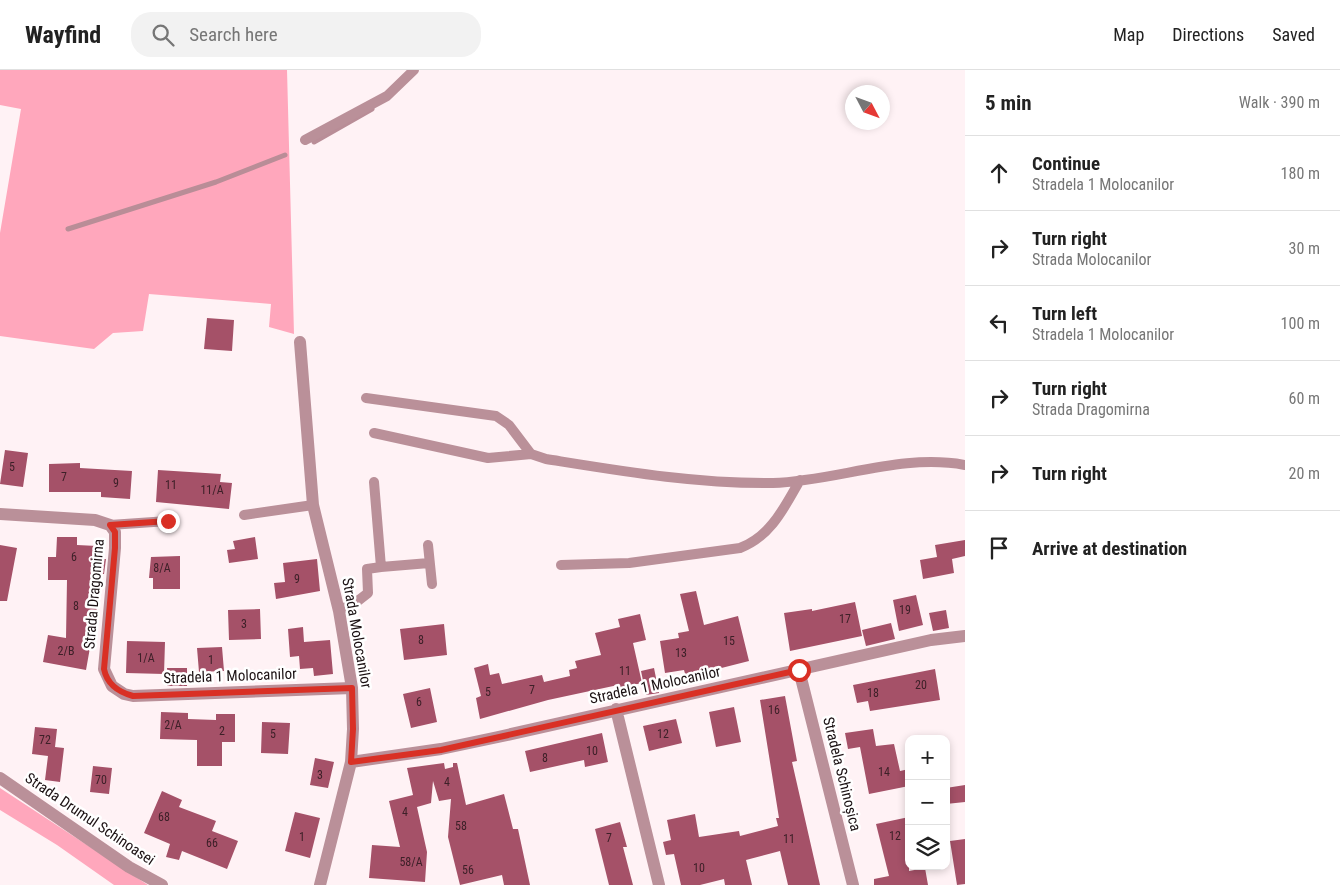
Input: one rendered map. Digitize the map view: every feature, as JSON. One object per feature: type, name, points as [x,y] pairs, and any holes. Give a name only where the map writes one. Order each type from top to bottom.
[{"type":"street","name":"Strada Molocanilor","points":[[300,342],[313,505],[339,611],[352,688],[353,729],[351,762],[320,885]]},
{"type":"street","name":"Strada Dragomirna","points":[[0,514],[95,520],[110,525],[115,532],[104,669],[112,686]]},
{"type":"street","name":"Stradela 1 Molocanilor","points":[[351,762],[441,750],[616,709],[931,640],[965,636]]},
{"type":"street","name":"Stradela Schinoșica","points":[[799,670],[853,885]]},
{"type":"street","name":"Stradela 1 Molocanilor","points":[[112,686],[124,694],[133,696],[352,688]]},
{"type":"street","points":[[616,709],[659,885]]},
{"type":"street","name":"Strada Drumul Schinoasei","points":[[0,778],[129,867],[162,885]]},
{"type":"lane","points":[[305,140],[386,96],[414,70]]},
{"type":"lane","points":[[366,398],[496,416],[509,425],[531,454]]},
{"type":"lane","points":[[374,434],[488,458],[531,454],[672,479],[773,482],[800,480],[901,464],[944,461],[965,465]]},
{"type":"lane","points":[[561,565],[629,563],[740,548],[756,542],[779,516],[800,480]]},
{"type":"lane","points":[[374,482],[381,567]]},
{"type":"lane","points":[[244,515],[313,505]]},
{"type":"lane","points":[[110,525],[168,521]]},
{"type":"lane","points":[[428,544],[432,584]]},
{"type":"lane","points":[[339,611],[359,600],[368,592],[367,569],[429,563]]},
{"type":"shaded area","points":[[0,70],[287,70],[294,334],[269,327],[271,304],[149,294],[143,331],[113,333],[94,349],[0,336],[0,233],[21,109],[0,105]]},
{"type":"shaded area","points":[[0,788],[148,885],[114,885],[57,845],[0,810]]},
{"type":"building","points":[[207,318],[234,320],[232,351],[204,349]]},
{"type":"building","points":[[5,450],[28,453],[23,487],[0,484]]},
{"type":"building","points":[[80,463],[80,468],[132,471],[130,499],[101,497],[101,492],[49,492],[49,464]]},
{"type":"building","points":[[158,470],[221,474],[220,482],[232,483],[229,509],[156,502]]},
{"type":"building","points":[[57,537],[77,537],[77,545],[97,546],[97,559],[106,559],[104,574],[98,574],[96,625],[94,625],[86,670],[43,662],[48,635],[66,638],[67,580],[48,580],[48,557],[56,557]]},
{"type":"building","points":[[255,537],[258,559],[229,563],[227,550],[235,549],[233,541]]},
{"type":"building","points":[[965,540],[965,556],[952,559],[954,573],[923,579],[920,560],[937,557],[935,545]]},
{"type":"building","points":[[0,545],[17,548],[7,601],[0,601]]},
{"type":"building","points":[[180,556],[180,589],[153,589],[153,578],[149,578],[151,557]]},
{"type":"building","points":[[317,559],[320,591],[276,599],[274,583],[285,582],[283,563]]},
{"type":"building","points":[[696,591],[704,625],[738,616],[749,661],[686,677],[684,670],[665,673],[660,641],[679,638],[678,633],[689,631],[680,594]]},
{"type":"building","points":[[916,595],[923,625],[899,631],[893,600]]},
{"type":"building","points":[[855,602],[862,636],[790,651],[784,613],[812,609],[812,611]]},
{"type":"building","points":[[260,609],[261,639],[229,640],[228,610]]},
{"type":"building","points":[[946,610],[949,628],[933,631],[929,613]]},
{"type":"building","points":[[640,614],[646,640],[633,643],[642,683],[619,688],[618,685],[548,700],[480,719],[476,698],[481,696],[474,668],[488,664],[490,675],[499,673],[502,684],[542,675],[544,682],[570,676],[569,670],[577,668],[575,661],[601,655],[595,633],[620,627],[618,619]]},
{"type":"building","points":[[891,623],[895,639],[866,646],[862,630]]},
{"type":"building","points":[[444,624],[447,655],[404,660],[400,629]]},
{"type":"building","points":[[303,627],[304,642],[330,640],[333,674],[314,676],[313,668],[300,669],[299,656],[290,657],[288,629]]},
{"type":"building","points":[[127,641],[165,642],[164,674],[126,673]]},
{"type":"building","points":[[222,647],[224,671],[199,672],[197,648]]},
{"type":"building","points":[[167,668],[187,668],[187,686],[167,686]]},
{"type":"building","points":[[654,668],[659,693],[646,695],[641,671]]},
{"type":"building","points":[[935,669],[940,700],[870,711],[868,701],[857,703],[853,685]]},
{"type":"building","points":[[430,688],[437,722],[411,728],[403,694]]},
{"type":"building","points":[[785,696],[797,761],[792,762],[820,885],[788,885],[780,851],[746,860],[752,885],[725,885],[724,879],[700,885],[681,885],[674,854],[666,855],[663,842],[671,840],[667,820],[695,814],[699,837],[739,831],[740,836],[778,826],[776,818],[779,818],[760,700]]},
{"type":"building","points":[[734,707],[741,742],[716,747],[709,712]]},
{"type":"building","points":[[161,712],[188,713],[188,719],[216,720],[216,714],[235,714],[235,742],[222,742],[222,766],[197,766],[197,740],[160,739]]},
{"type":"building","points":[[676,719],[682,743],[649,751],[643,726]]},
{"type":"building","points":[[262,722],[290,723],[288,754],[261,753]]},
{"type":"building","points":[[35,727],[57,729],[55,747],[64,748],[60,782],[45,780],[48,756],[32,754]]},
{"type":"building","points":[[873,729],[876,746],[894,744],[900,771],[905,770],[905,787],[869,794],[860,747],[848,749],[845,733]]},
{"type":"building","points":[[602,733],[608,762],[585,767],[584,760],[530,772],[525,751]]},
{"type":"building","points":[[315,758],[334,762],[328,788],[310,785]]},
{"type":"building","points":[[444,763],[445,769],[453,767],[453,763],[457,763],[466,805],[504,794],[513,829],[518,829],[530,885],[504,885],[502,875],[460,885],[448,837],[451,799],[439,801],[433,781],[431,803],[417,807],[427,852],[425,882],[369,878],[372,845],[400,847],[389,801],[413,795],[407,768]]},
{"type":"building","points":[[93,766],[112,768],[109,794],[90,792]]},
{"type":"building","points":[[965,785],[965,802],[950,804],[950,787]]},
{"type":"building","points":[[162,791],[182,800],[179,807],[216,821],[212,831],[238,841],[227,869],[182,851],[179,860],[166,857],[170,844],[144,833]]},
{"type":"building","points":[[295,812],[320,818],[310,858],[285,851]]},
{"type":"building","points":[[905,818],[905,870],[925,870],[928,885],[874,885],[874,879],[889,876],[876,824]]},
{"type":"building","points":[[620,822],[627,847],[623,847],[633,885],[609,885],[595,829]]},
{"type":"building","points":[[965,839],[965,884],[957,885],[950,841]]},
{"type":"waterway","points":[[314,142],[372,109]]},
{"type":"waterway","points":[[68,229],[216,182],[285,155]]},
{"type":"route","points":[[168,521],[110,525],[115,532],[115,548],[104,669],[108,681],[118,691],[133,696],[352,688],[353,729],[351,762],[441,750],[616,709],[799,670]]}]
